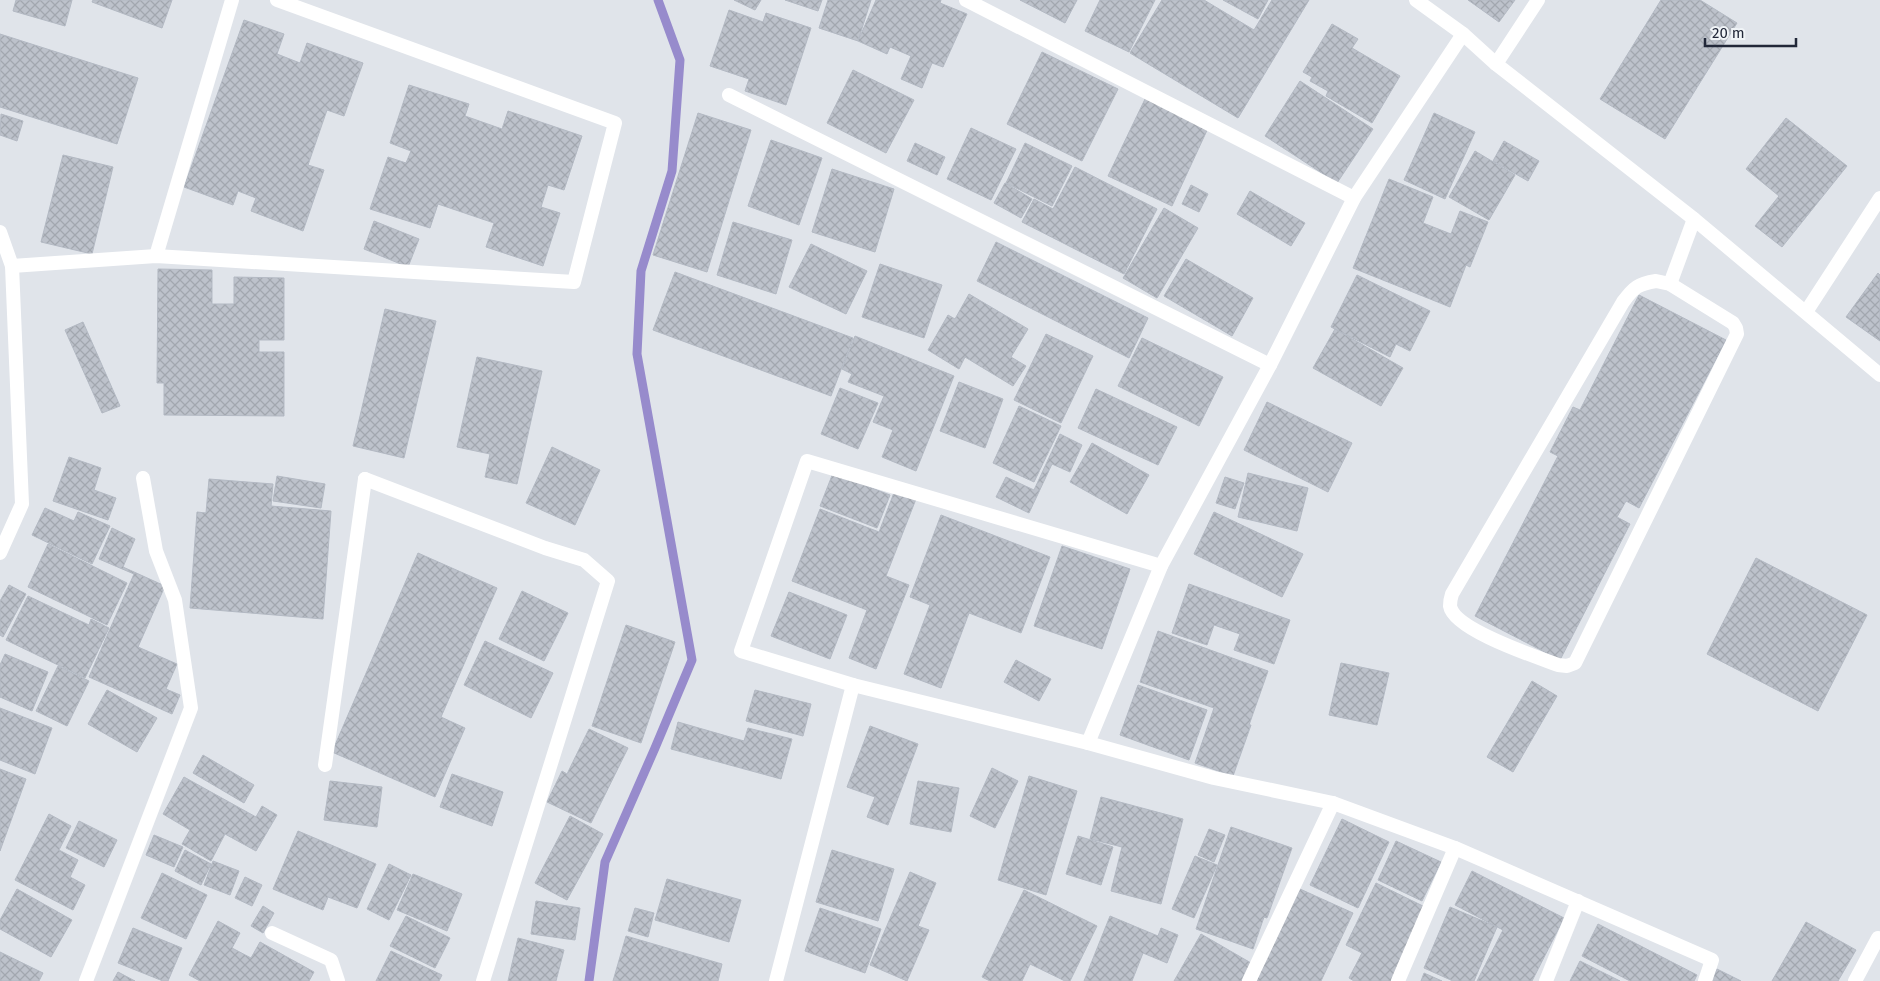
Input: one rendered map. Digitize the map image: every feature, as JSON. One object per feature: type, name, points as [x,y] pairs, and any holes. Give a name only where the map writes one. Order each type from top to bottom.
[{"type":"street","points":[[156,256],[232,0]]},
{"type":"street","points":[[12,266],[156,256],[574,282],[615,123],[277,0]]},
{"type":"street","points":[[966,0],[1354,198]]},
{"type":"street","points":[[1416,0],[1463,34],[1496,64],[1694,219],[1880,375]]},
{"type":"street","points":[[1496,64],[1538,0]]},
{"type":"street","points":[[1088,743],[1161,566],[1270,365],[1354,198],[1463,34]]},
{"type":"street","points":[[729,95],[1270,365]]},
{"type":"street","points":[[1806,312],[1880,198]]},
{"type":"street","points":[[1670,284],[1694,219]]},
{"type":"street","points":[[0,232],[12,266],[22,504],[0,553]]},
{"type":"street","points":[[1656,281],[1670,284],[1733,323],[1737,334],[1734,341],[1575,663],[1567,666],[1558,665],[1499,644],[1458,618],[1450,607],[1452,594],[1623,302],[1633,288],[1643,283],[1656,281]]},
{"type":"street","points":[[1161,566],[807,461],[741,652],[853,685],[1088,743],[1214,778],[1333,803],[1455,848],[1712,960],[1705,981]]},
{"type":"street","points":[[86,981],[191,708],[175,600],[156,551],[143,478]]},
{"type":"street","points":[[325,765],[364,479],[544,548],[584,560],[608,581],[483,981]]},
{"type":"street","points":[[776,981],[853,685]]},
{"type":"street","points":[[1249,981],[1333,803]]},
{"type":"street","points":[[1398,981],[1455,848]]},
{"type":"street","points":[[1546,981],[1578,901]]},
{"type":"street","points":[[272,933],[331,960],[338,981]]},
{"type":"street","points":[[1855,981],[1879,937]]},
{"type":"building","points":[[16,0],[72,0],[65,26],[13,11]]},
{"type":"building","points":[[93,0],[172,0],[162,28],[92,2]]},
{"type":"building","points":[[734,0],[761,0],[755,10]]},
{"type":"building","points":[[785,0],[822,0],[818,11]]},
{"type":"building","points":[[828,0],[871,0],[858,41],[819,28]]},
{"type":"building","points":[[876,0],[941,0],[940,3],[967,14],[943,67],[932,63],[922,88],[901,79],[911,56],[890,47],[887,54],[858,41]]},
{"type":"building","points":[[1020,0],[1077,0],[1065,23]]},
{"type":"building","points":[[1100,0],[1155,0],[1129,52],[1085,31]]},
{"type":"building","points":[[1162,0],[1204,0],[1254,30],[1272,0],[1309,0],[1238,118],[1130,53]]},
{"type":"building","points":[[1223,0],[1268,0],[1258,19]]},
{"type":"building","points":[[1468,0],[1515,0],[1499,22]]},
{"type":"building","points":[[1661,0],[1700,0],[1737,23],[1665,139],[1600,99]]},
{"type":"building","points":[[729,10],[763,22],[766,13],[811,28],[786,105],[745,91],[749,79],[710,66]]},
{"type":"building","points":[[244,20],[284,34],[277,54],[300,63],[307,43],[363,63],[344,116],[327,110],[308,165],[324,170],[303,231],[251,211],[256,198],[238,191],[233,205],[184,187]]},
{"type":"building","points":[[1332,24],[1358,39],[1352,48],[1400,76],[1372,123],[1326,96],[1328,91],[1310,81],[1312,77],[1303,72]]},
{"type":"building","points":[[0,34],[138,78],[117,144],[0,107]]},
{"type":"building","points":[[1042,52],[1118,89],[1082,161],[1007,124]]},
{"type":"building","points":[[853,70],[914,100],[886,153],[827,123]]},
{"type":"building","points":[[1300,81],[1373,129],[1337,183],[1265,136]]},
{"type":"building","points":[[409,85],[469,104],[465,116],[502,129],[508,111],[582,136],[564,190],[548,185],[541,207],[560,213],[543,266],[486,247],[494,223],[438,204],[430,228],[370,209],[388,157],[406,163],[411,151],[390,143]]},
{"type":"building","points":[[1146,97],[1209,126],[1172,206],[1108,176]]},
{"type":"building","points":[[698,113],[751,130],[707,272],[653,255]]},
{"type":"building","points":[[1434,113],[1475,132],[1445,199],[1404,180]]},
{"type":"building","points":[[1,114],[23,121],[17,141],[0,135]]},
{"type":"building","points":[[1786,118],[1847,166],[1782,247],[1755,226],[1779,196],[1746,169]]},
{"type":"building","points":[[971,128],[1016,149],[991,200],[947,179]]},
{"type":"building","points":[[771,140],[822,158],[799,225],[748,206]]},
{"type":"building","points":[[1504,141],[1539,161],[1528,181],[1493,161]]},
{"type":"building","points":[[915,143],[945,157],[937,175],[907,161]]},
{"type":"building","points":[[1025,143],[1072,166],[1052,206],[1006,183]]},
{"type":"building","points":[[1475,151],[1515,175],[1489,220],[1449,197]]},
{"type":"building","points":[[63,155],[113,167],[92,254],[41,242]]},
{"type":"building","points":[[1075,167],[1157,209],[1124,274],[1022,222],[1034,199],[1053,209]]},
{"type":"building","points":[[832,169],[894,189],[875,252],[812,232]]},
{"type":"building","points":[[1389,179],[1433,197],[1423,223],[1451,234],[1460,211],[1488,222],[1470,267],[1466,265],[1450,307],[1353,268]]},
{"type":"building","points":[[1005,183],[1032,199],[1021,218],[994,203]]},
{"type":"building","points":[[1191,185],[1208,194],[1199,212],[1182,204]]},
{"type":"building","points":[[1250,191],[1305,223],[1291,246],[1237,214]]},
{"type":"building","points":[[1164,208],[1198,228],[1157,298],[1123,278]]},
{"type":"building","points":[[374,221],[419,239],[408,267],[364,249]]},
{"type":"building","points":[[733,222],[792,240],[776,294],[717,275]]},
{"type":"building","points":[[996,242],[1148,318],[1129,358],[977,281]]},
{"type":"building","points":[[811,244],[867,271],[846,314],[789,287]]},
{"type":"building","points":[[1186,259],[1253,298],[1232,336],[1164,296]]},
{"type":"building","points":[[880,264],[942,285],[924,338],[862,317]]},
{"type":"building","points":[[158,269],[212,270],[212,304],[234,304],[234,277],[284,278],[284,340],[259,340],[259,352],[284,352],[284,416],[164,415],[164,383],[157,383]]},
{"type":"building","points":[[675,272],[853,338],[831,396],[653,330]]},
{"type":"building","points":[[1878,273],[1880,275],[1880,341],[1846,317]]},
{"type":"building","points":[[1357,275],[1430,311],[1410,351],[1396,344],[1390,357],[1331,327]]},
{"type":"building","points":[[969,294],[1028,329],[1011,357],[1026,366],[1013,386],[965,357],[959,369],[928,350],[948,315],[955,319]]},
{"type":"building","points":[[1639,295],[1726,340],[1639,508],[1626,501],[1617,517],[1630,524],[1560,660],[1475,616],[1558,456],[1550,452],[1573,407],[1580,410]]},
{"type":"building","points":[[385,309],[436,321],[404,458],[353,446]]},
{"type":"building","points":[[83,322],[120,406],[102,413],[65,330]]},
{"type":"building","points":[[1335,329],[1403,368],[1381,406],[1313,368]]},
{"type":"building","points":[[1046,334],[1093,356],[1061,423],[1014,400]]},
{"type":"building","points":[[855,336],[954,376],[916,471],[882,457],[893,430],[873,422],[884,396],[848,382],[852,374],[842,369]]},
{"type":"building","points":[[1142,338],[1223,377],[1199,426],[1118,386]]},
{"type":"building","points":[[477,357],[542,371],[517,484],[485,477],[490,454],[457,447]]},
{"type":"building","points":[[959,382],[1003,399],[985,448],[940,431]]},
{"type":"building","points":[[840,388],[878,403],[858,449],[821,434]]},
{"type":"building","points":[[1096,389],[1177,427],[1158,465],[1078,428]]},
{"type":"building","points":[[1267,402],[1352,443],[1328,492],[1244,450]]},
{"type":"building","points":[[1019,406],[1061,426],[1034,482],[993,463]]},
{"type":"building","points":[[1060,434],[1082,445],[1070,472],[1052,464],[1029,513],[996,497],[1006,477],[1034,490]]},
{"type":"building","points":[[1092,443],[1149,475],[1127,514],[1070,482]]},
{"type":"building","points":[[552,447],[600,470],[575,525],[526,503]]},
{"type":"building","points":[[69,457],[101,468],[94,490],[116,498],[108,520],[53,501]]},
{"type":"building","points":[[833,473],[890,495],[877,528],[820,506]]},
{"type":"building","points":[[1248,473],[1308,488],[1297,531],[1238,517]]},
{"type":"building","points":[[277,476],[325,484],[321,508],[273,501]]},
{"type":"building","points":[[1225,477],[1244,483],[1235,509],[1216,503]]},
{"type":"building","points":[[209,479],[273,484],[271,506],[331,511],[323,619],[190,608],[197,512],[206,513]]},
{"type":"building","points":[[895,490],[916,499],[886,576],[909,585],[876,669],[849,658],[867,610],[792,581],[820,509],[879,532]]},
{"type":"building","points":[[45,508],[74,521],[78,512],[110,526],[92,564],[32,535]]},
{"type":"building","points":[[1214,512],[1303,554],[1282,597],[1194,554]]},
{"type":"building","points":[[941,515],[1050,557],[1021,633],[969,613],[941,688],[904,674],[930,605],[910,597]]},
{"type":"building","points":[[112,528],[135,539],[123,567],[165,586],[138,647],[177,664],[166,689],[180,695],[172,714],[89,677],[134,574],[99,559]]},
{"type":"building","points":[[48,544],[127,583],[107,625],[28,587]]},
{"type":"building","points":[[1062,546],[1130,569],[1102,649],[1034,626]]},
{"type":"building","points":[[418,553],[497,588],[441,717],[465,728],[435,797],[332,752]]},
{"type":"building","points":[[1756,558],[1867,615],[1818,711],[1707,654]]},
{"type":"building","points":[[1189,584],[1290,620],[1274,664],[1234,650],[1240,634],[1214,625],[1207,645],[1172,633]]},
{"type":"building","points":[[9,585],[26,594],[3,637],[0,635],[0,601]]},
{"type":"building","points":[[522,591],[568,613],[544,661],[499,639]]},
{"type":"building","points":[[789,592],[847,615],[830,659],[771,636]]},
{"type":"building","points":[[28,596],[89,625],[91,619],[109,628],[85,678],[6,640]]},
{"type":"building","points":[[626,625],[675,642],[641,743],[592,726]]},
{"type":"building","points":[[1158,631],[1268,671],[1233,776],[1195,763],[1214,708],[1140,682]]},
{"type":"building","points":[[485,641],[553,673],[531,718],[464,685]]},
{"type":"building","points":[[5,654],[48,672],[32,711],[0,697],[0,665]]},
{"type":"building","points":[[1016,660],[1051,679],[1039,701],[1004,682]]},
{"type":"building","points":[[1341,663],[1389,673],[1377,725],[1329,715]]},
{"type":"building","points":[[58,666],[89,681],[67,726],[36,711]]},
{"type":"building","points":[[1532,681],[1557,696],[1513,772],[1487,757]]},
{"type":"building","points":[[1138,685],[1207,710],[1189,760],[1120,735]]},
{"type":"building","points":[[107,690],[157,718],[137,752],[88,724]]},
{"type":"building","points":[[755,690],[811,704],[803,736],[746,721]]},
{"type":"building","points":[[0,708],[52,728],[35,774],[0,760]]},
{"type":"building","points":[[678,722],[744,741],[748,728],[792,739],[781,779],[671,749]]},
{"type":"building","points":[[870,726],[918,744],[888,825],[867,817],[875,797],[847,787]]},
{"type":"building","points":[[589,729],[628,748],[591,823],[547,802],[562,771],[567,774]]},
{"type":"building","points":[[203,755],[254,785],[244,803],[193,773]]},
{"type":"building","points":[[992,768],[1018,781],[995,828],[970,816]]},
{"type":"building","points":[[0,769],[26,779],[0,851]]},
{"type":"building","points":[[452,774],[503,792],[492,826],[440,807]]},
{"type":"building","points":[[1029,776],[1077,791],[1046,895],[998,880]]},
{"type":"building","points":[[184,777],[256,817],[262,806],[277,815],[256,851],[225,834],[211,861],[182,844],[190,830],[163,814]]},
{"type":"building","points":[[330,781],[382,787],[377,827],[324,820]]},
{"type":"building","points":[[918,781],[959,788],[951,832],[910,824]]},
{"type":"building","points":[[1101,797],[1183,819],[1161,904],[1111,891],[1122,847],[1090,839]]},
{"type":"building","points":[[49,814],[71,826],[59,850],[78,860],[70,877],[85,885],[73,910],[15,880]]},
{"type":"building","points":[[570,816],[603,834],[567,900],[535,883]]},
{"type":"building","points":[[1342,819],[1389,842],[1358,908],[1310,885]]},
{"type":"building","points":[[79,821],[117,840],[104,867],[66,848]]},
{"type":"building","points":[[1231,827],[1292,848],[1267,918],[1264,917],[1253,949],[1196,929]]},
{"type":"building","points":[[1209,829],[1225,835],[1214,862],[1198,855]]},
{"type":"building","points":[[298,831],[376,864],[357,908],[328,897],[323,910],[273,889]]},
{"type":"building","points":[[154,835],[183,847],[174,867],[146,855]]},
{"type":"building","points":[[1078,836],[1113,847],[1101,885],[1066,874]]},
{"type":"building","points":[[1396,841],[1441,862],[1422,901],[1378,880]]},
{"type":"building","points":[[185,850],[211,864],[201,885],[175,871]]},
{"type":"building","points":[[832,850],[894,869],[878,921],[816,902]]},
{"type":"building","points":[[1195,856],[1217,865],[1194,918],[1172,909]]},
{"type":"building","points":[[213,861],[239,871],[230,895],[204,885]]},
{"type":"building","points":[[389,864],[411,875],[389,920],[367,909]]},
{"type":"building","points":[[1472,871],[1564,918],[1532,981],[1477,981],[1503,930],[1455,905]]},
{"type":"building","points":[[910,872],[936,883],[918,926],[929,930],[907,981],[870,965]]},
{"type":"building","points":[[162,873],[207,895],[186,939],[141,918]]},
{"type":"building","points":[[413,874],[462,894],[447,931],[397,910]]},
{"type":"building","points":[[245,877],[262,885],[252,906],[235,898]]},
{"type":"building","points":[[667,879],[741,900],[729,942],[655,920]]},
{"type":"building","points":[[1376,883],[1427,908],[1392,981],[1354,981],[1349,978],[1362,953],[1346,945]]},
{"type":"building","points":[[17,889],[72,920],[51,957],[0,929],[0,920]]},
{"type":"building","points":[[1300,889],[1353,913],[1321,981],[1256,981]]},
{"type":"building","points":[[1024,890],[1097,926],[1070,981],[1065,981],[1030,964],[1022,981],[990,981],[982,977]]},
{"type":"building","points":[[536,901],[580,908],[575,940],[531,934]]},
{"type":"building","points":[[263,906],[274,913],[263,933],[251,926]]},
{"type":"building","points":[[1450,907],[1497,927],[1474,981],[1453,981],[1424,968]]},
{"type":"building","points":[[635,908],[654,913],[648,937],[628,931]]},
{"type":"building","points":[[820,908],[881,929],[865,973],[805,951]]},
{"type":"building","points":[[406,916],[450,938],[435,968],[390,946]]},
{"type":"building","points":[[1110,916],[1158,936],[1161,928],[1178,935],[1167,963],[1143,953],[1132,981],[1084,981]]},
{"type":"building","points":[[218,921],[240,933],[232,948],[251,958],[260,942],[314,972],[309,981],[200,981],[189,975]]},
{"type":"building","points":[[1806,922],[1856,950],[1838,981],[1772,981]]},
{"type":"building","points":[[1598,924],[1697,975],[1694,981],[1630,981],[1582,956]]},
{"type":"building","points":[[133,928],[182,948],[168,981],[163,981],[118,963]]},
{"type":"building","points":[[1201,934],[1251,963],[1241,981],[1174,981]]},
{"type":"building","points":[[626,936],[722,964],[718,981],[613,981]]},
{"type":"building","points":[[518,938],[564,950],[556,981],[508,981]]},
{"type":"building","points":[[391,951],[442,975],[439,981],[376,981]]},
{"type":"building","points":[[0,952],[43,973],[39,981],[0,981]]},
{"type":"building","points":[[1580,961],[1620,981],[1570,981]]},
{"type":"building","points":[[1717,969],[1741,981],[1711,981]]},
{"type":"building","points":[[118,972],[135,981],[113,981]]},
{"type":"building","points":[[1424,973],[1442,981],[1421,981]]},
{"type":"waterway","points":[[589,981],[605,862],[692,660],[637,354],[641,271],[672,171],[680,60],[658,0]]}]
